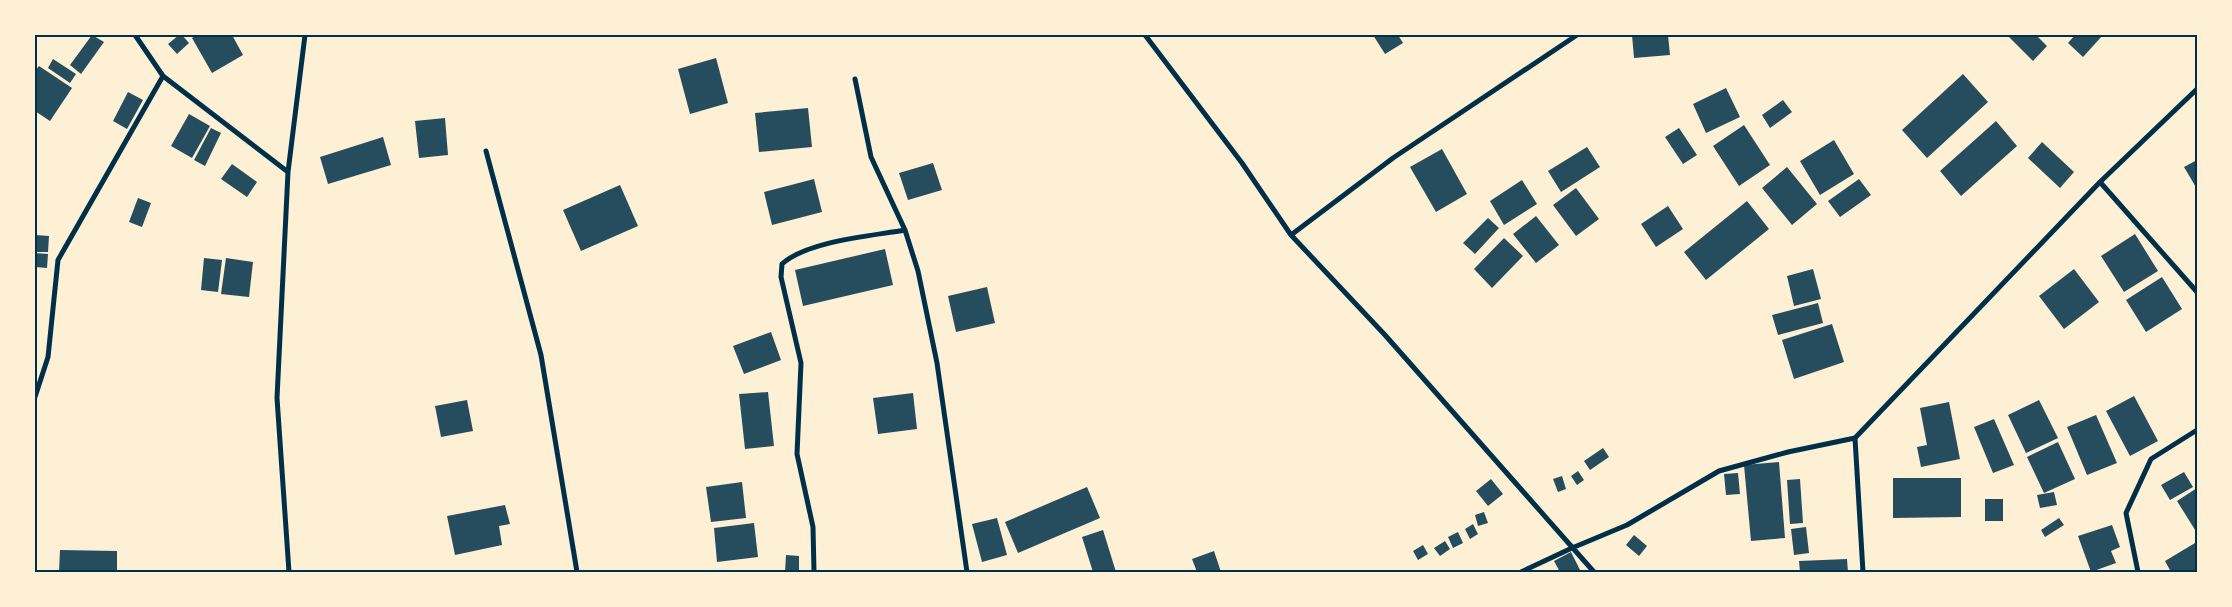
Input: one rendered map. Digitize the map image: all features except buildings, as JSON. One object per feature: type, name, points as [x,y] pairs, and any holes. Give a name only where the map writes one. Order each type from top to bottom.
[{"type":"street","points":[[134,35],[163,76],[288,172]]},
{"type":"street","points":[[290,572],[277,398],[288,172],[305,35]]},
{"type":"street","points":[[1145,35],[1242,163],[1291,235],[1384,335],[1594,572]]},
{"type":"street","points":[[1291,235],[1393,158],[1577,35]]},
{"type":"street","points":[[35,397],[48,358],[58,260],[163,76]]},
{"type":"street","points":[[855,80],[871,156],[905,230],[918,271],[937,363],[967,572]]},
{"type":"street","points":[[1521,572],[1628,525],[1719,471],[1788,452],[1855,438],[2100,182],[2197,89]]},
{"type":"street","points":[[486,151],[541,355],[577,572]]},
{"type":"street","points":[[2100,182],[2197,292]]},
{"type":"street","points":[[814,572],[813,526],[797,454],[801,363],[781,277],[782,264],[799,252],[850,239],[905,230]]},
{"type":"street","points":[[2138,572],[2126,513],[2151,459],[2197,430]]},
{"type":"street","points":[[1855,438],[1863,572]]}]
